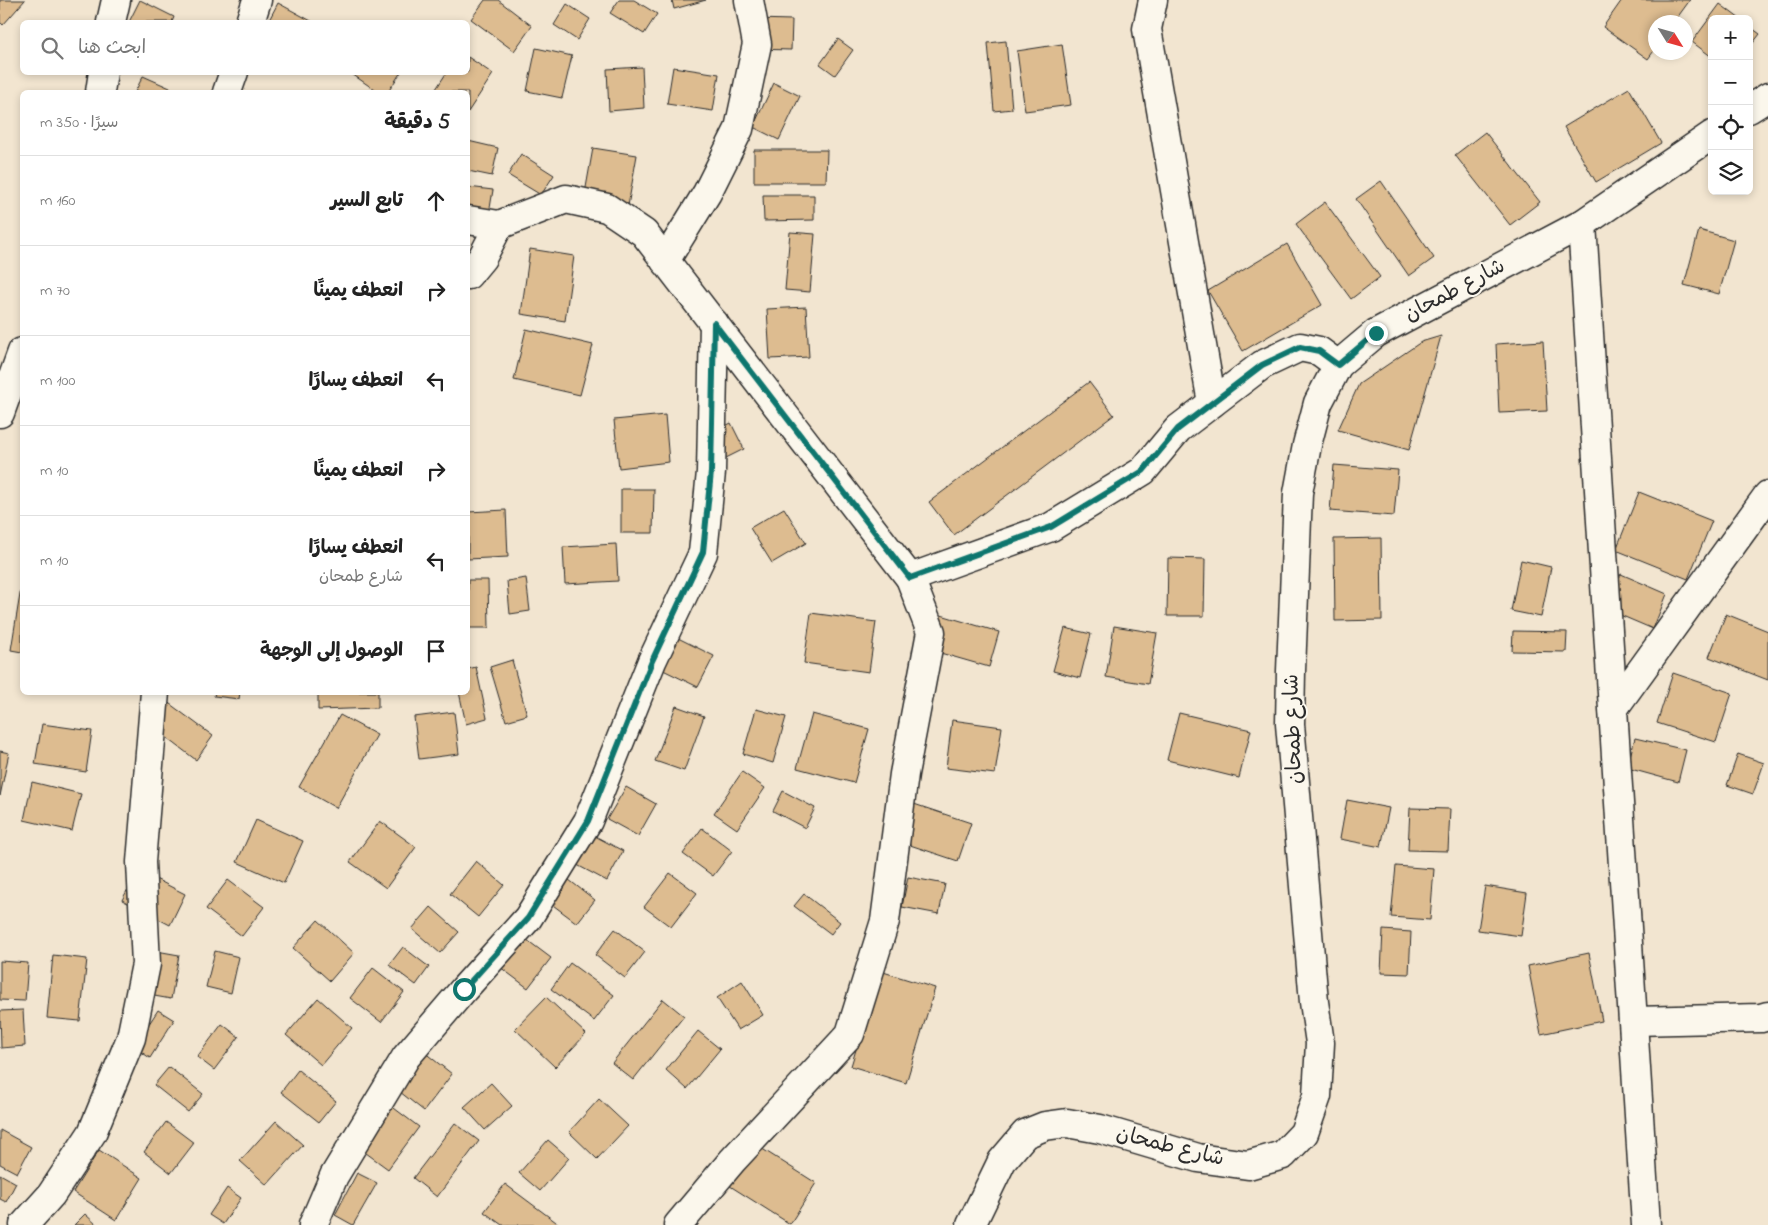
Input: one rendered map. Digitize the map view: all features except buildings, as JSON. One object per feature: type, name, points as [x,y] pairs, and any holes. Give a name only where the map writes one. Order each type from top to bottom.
[{"type":"street","points":[[112,20],[116,0]]},
{"type":"street","points":[[251,20],[257,0]]},
{"type":"street","points":[[665,260],[707,193],[739,129],[756,44],[749,0]]},
{"type":"street","points":[[1153,0],[1147,29],[1212,403]]},
{"type":"street","points":[[100,90],[103,75]]},
{"type":"street","points":[[228,90],[233,75]]},
{"type":"street","points":[[1753,106],[1768,97]]},
{"type":"street","name":"شارع طمحان","points":[[971,1225],[1002,1161],[1025,1134],[1045,1126],[1067,1123],[1100,1129],[1198,1158],[1248,1165],[1282,1155],[1304,1133],[1318,1096],[1320,1043],[1314,1002],[1290,724],[1290,671],[1298,493],[1307,444],[1318,403],[1338,365],[1376,333],[1582,224],[1708,138]]},
{"type":"street","points":[[470,220],[499,224],[566,199],[608,208],[644,233],[910,578],[931,632],[904,774],[885,922],[850,1034],[732,1161],[678,1225]]},
{"type":"street","points":[[470,272],[482,258],[499,224]]},
{"type":"street","points":[[1582,224],[1646,1225]]},
{"type":"street","points":[[312,1225],[334,1176],[406,1057],[528,918],[588,821],[652,661],[703,552],[711,472],[714,323]]},
{"type":"street","points":[[910,578],[1051,527],[1143,471],[1178,429],[1262,365],[1300,347],[1319,351],[1338,365]]},
{"type":"street","points":[[0,413],[13,361]]},
{"type":"street","points":[[1614,708],[1768,495]]},
{"type":"street","points":[[24,1225],[51,1195],[92,1133],[131,1038],[146,964],[141,862],[155,695]]},
{"type":"street","points":[[1634,1021],[1761,1018],[1768,1016]]},
{"type":"street","points":[[293,1225],[334,1176]]},
{"type":"route","points":[[464,989],[528,918],[588,821],[652,661],[703,552],[711,472],[714,323],[910,578],[1051,527],[1143,471],[1178,429],[1262,365],[1300,347],[1319,351],[1338,365],[1376,333]]}]
